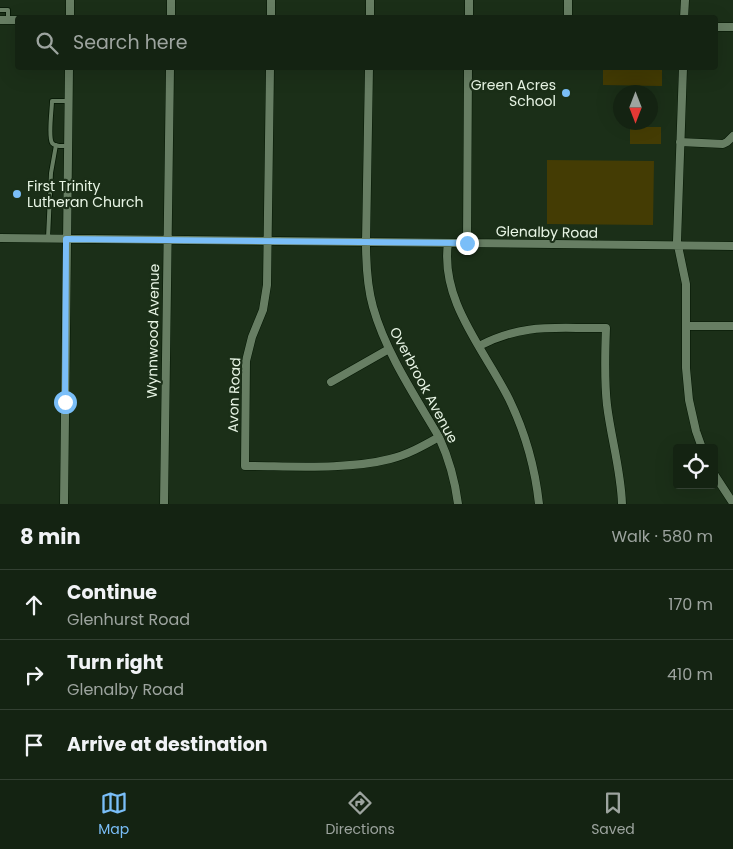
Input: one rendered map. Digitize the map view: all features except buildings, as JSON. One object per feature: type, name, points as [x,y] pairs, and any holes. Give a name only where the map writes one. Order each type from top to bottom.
[{"type":"street","points":[[70,0],[70,15]]},
{"type":"street","points":[[170,15],[171,0]]},
{"type":"street","points":[[271,0],[271,15]]},
{"type":"street","points":[[370,0],[370,15]]},
{"type":"street","points":[[469,0],[469,15]]},
{"type":"street","points":[[568,0],[568,15]]},
{"type":"street","points":[[684,15],[685,0]]},
{"type":"street","points":[[718,27],[733,27]]},
{"type":"street","points":[[64,504],[69,70]]},
{"type":"street","name":"Wynnwood Avenue","points":[[164,504],[170,70]]},
{"type":"street","name":"Avon Road","points":[[270,70],[266,295],[246,361],[245,466],[374,463],[408,453],[439,437]]},
{"type":"street","name":"Overbrook Avenue","points":[[369,70],[366,268],[370,294],[379,325],[389,349],[439,437],[452,472],[458,504]]},
{"type":"street","points":[[467,243],[468,70]]},
{"type":"street","points":[[683,70],[677,246],[686,284],[688,392],[692,416],[701,444]]},
{"type":"street","points":[[680,142],[723,144],[733,136]]},
{"type":"street","name":"Glenalby Road","points":[[0,238],[733,246]]},
{"type":"street","points":[[448,242],[446,266],[450,287],[462,317],[508,397],[523,431],[533,466],[539,504]]},
{"type":"street","points":[[687,326],[733,326]]},
{"type":"street","points":[[479,346],[504,335],[522,330],[544,327],[606,328],[604,361],[607,405],[622,504]]},
{"type":"street","points":[[331,382],[389,349]]},
{"type":"street","points":[[718,480],[733,503]]},
{"type":"lane","points":[[0,10],[8,10],[4,20]]},
{"type":"lane","points":[[68,146],[56,146],[52,143],[50,137],[52,101],[69,101]]},
{"type":"lane","points":[[48,239],[51,173],[56,146]]},
{"type":"shaded area","points":[[603,70],[662,70],[662,86],[603,85]]},
{"type":"shaded area","points":[[658,127],[661,127],[661,144],[630,144],[630,130],[658,130]]},
{"type":"shaded area","points":[[547,160],[654,161],[653,225],[547,224]]},
{"type":"place","name":"Green Acres School","points":[[566,93]]},
{"type":"place","name":"First Trinity Lutheran Church","points":[[17,194]]},
{"type":"route","points":[[65,402],[66,239],[467,243]]}]
